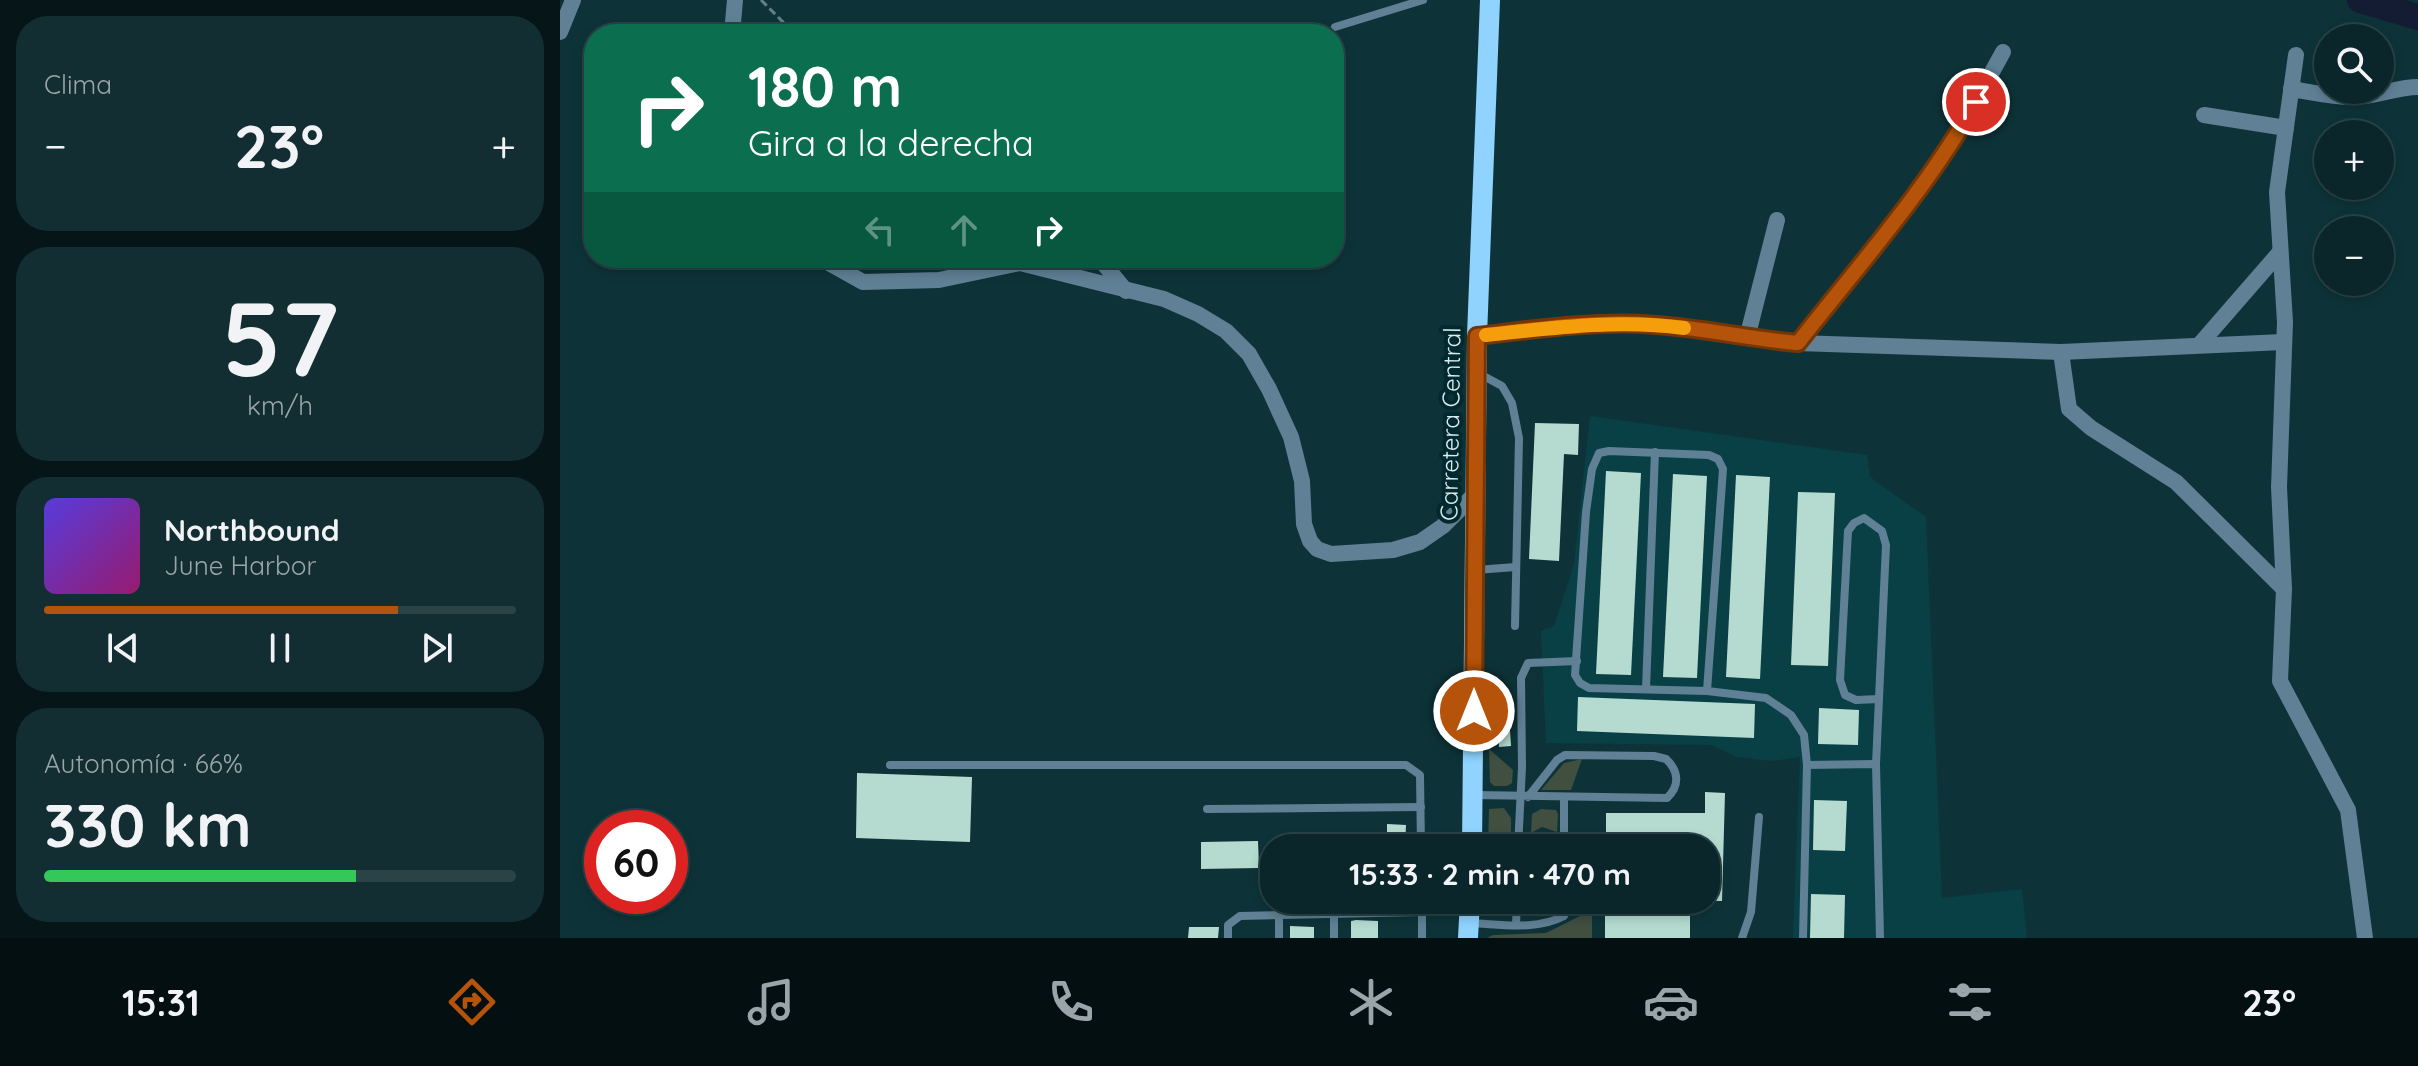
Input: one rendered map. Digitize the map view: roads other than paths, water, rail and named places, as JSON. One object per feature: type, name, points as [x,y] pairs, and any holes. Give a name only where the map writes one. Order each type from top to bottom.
[{"type":"main road","name":"Carretera Central","points":[[1472,834],[1477,336],[1490,0]]},
{"type":"street","points":[[560,32],[573,0]]},
{"type":"street","points":[[733,24],[735,0]]},
{"type":"street","points":[[1798,343],[1920,189],[1962,127],[2003,52]]},
{"type":"street","points":[[2296,55],[2277,192],[2285,322],[2279,487],[2284,589],[2280,681],[2348,810],[2365,938]]},
{"type":"street","points":[[2291,89],[2351,98],[2418,87]]},
{"type":"street","points":[[2204,115],[2286,128]]},
{"type":"street","points":[[1747,338],[1777,220]]},
{"type":"street","points":[[2200,344],[2280,252]]},
{"type":"street","points":[[838,268],[863,282],[939,280],[970,268]]},
{"type":"street","points":[[1039,268],[1164,299],[1226,331],[1249,354],[1291,437],[1302,481],[1304,524],[1310,541],[1317,549],[1331,554],[1381,551],[1420,542],[1443,526],[1475,494]]},
{"type":"street","points":[[1107,268],[1126,291]]},
{"type":"street","points":[[1477,336],[1604,324],[1655,324],[1798,343],[2061,352],[2283,342]]},
{"type":"street","points":[[2061,352],[2069,409],[2091,428],[2176,482],[2284,589]]},
{"type":"lane","points":[[1344,24],[1423,0]]},
{"type":"lane","points":[[1478,373],[1502,386],[1512,403],[1519,438],[1515,626]]},
{"type":"lane","points":[[1646,689],[1655,452]]},
{"type":"lane","points":[[1707,691],[1723,469],[1718,459],[1709,455],[1599,453],[1592,469],[1586,512],[1575,675],[1580,683],[1589,688],[1707,691],[1766,698],[1791,715],[1804,735],[1807,765],[1803,938]]},
{"type":"lane","points":[[1879,699],[1856,700],[1845,695],[1840,680],[1848,531],[1854,523],[1864,518],[1882,531],[1886,545],[1879,699],[1876,764],[1880,938]]},
{"type":"lane","points":[[1474,570],[1516,567]]},
{"type":"lane","points":[[1519,834],[1523,796],[1521,678],[1528,663],[1577,661]]},
{"type":"lane","points":[[1473,795],[1564,798],[1667,798],[1677,782],[1676,774],[1666,759],[1654,756],[1565,755],[1523,796]]},
{"type":"lane","points":[[1807,765],[1876,764]]},
{"type":"lane","points":[[890,765],[1406,765],[1420,775],[1421,834]]},
{"type":"lane","points":[[1564,798],[1564,834]]},
{"type":"lane","points":[[1207,809],[1421,807]]},
{"type":"lane","points":[[1742,938],[1751,912],[1759,817]]},
{"type":"lane","points":[[1228,938],[1228,925],[1240,916],[1279,914],[1279,938]]},
{"type":"lane","points":[[1334,914],[1334,938]]},
{"type":"lane","points":[[1422,914],[1422,938]]},
{"type":"lane","points":[[1516,914],[1516,925]]},
{"type":"lane","points":[[1468,930],[1551,923],[1564,914]]},
{"type":"waterway","points":[[2360,0],[2418,17]]}]
